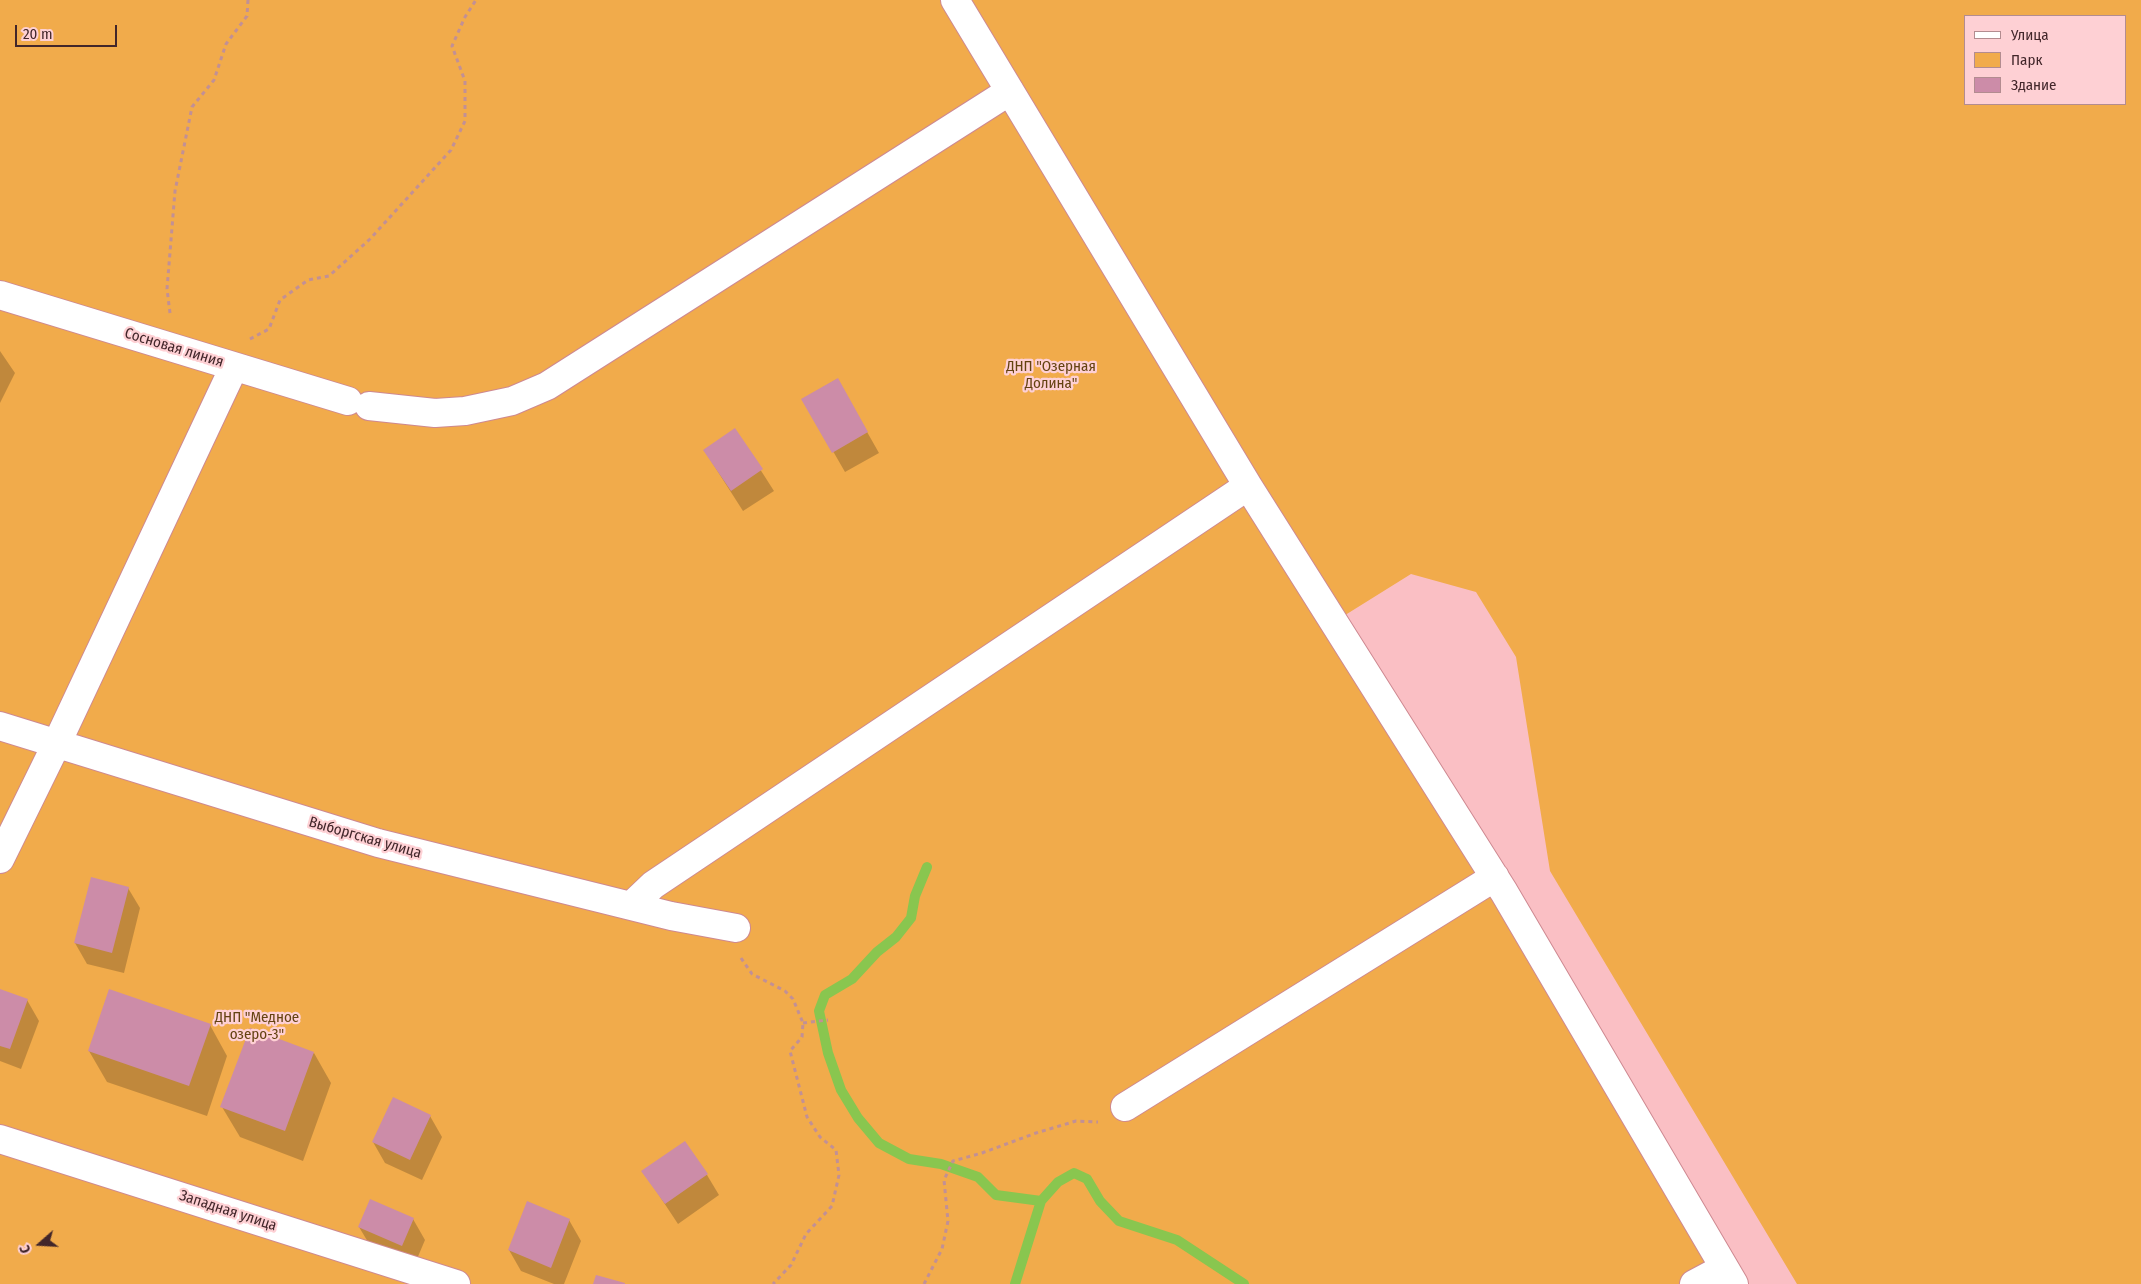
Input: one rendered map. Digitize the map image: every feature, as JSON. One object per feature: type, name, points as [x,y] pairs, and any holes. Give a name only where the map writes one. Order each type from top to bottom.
[{"type":"street","points":[[955,0],[1248,486],[1495,877],[1729,1276],[1694,1284]]},
{"type":"street","name":"Сосновая линия","points":[[0,295],[359,404],[435,413],[465,411],[512,401],[547,386],[1010,91]]},
{"type":"street","points":[[0,859],[57,743],[234,367]]},
{"type":"street","points":[[632,905],[653,885],[1248,486]]},
{"type":"street","name":"Выборгская улица","points":[[0,726],[378,843],[671,916],[736,928]]},
{"type":"street","points":[[1125,1107],[1495,877]]},
{"type":"street","name":"Западная улица","points":[[0,1139],[456,1284]]},
{"type":"path","points":[[174,348],[166,289],[175,192],[192,107],[214,80],[226,44],[247,16],[248,0]]},
{"type":"path","points":[[244,342],[269,329],[280,300],[308,280],[329,276],[370,238],[451,150],[465,121],[465,81],[452,46],[465,17],[476,0]]},
{"type":"path","points":[[736,928],[740,956],[752,974],[793,999],[803,1023],[802,1038],[790,1052],[807,1117],[820,1137],[836,1150],[839,1175],[832,1206],[806,1234],[791,1265],[773,1284]]},
{"type":"path","points":[[803,1023],[828,1020]]},
{"type":"path","points":[[924,1284],[942,1249],[948,1221],[944,1180],[953,1160],[1076,1122],[1098,1122],[1125,1107]]},
{"type":"green space","points":[[0,0],[2141,0],[2141,1284],[1797,1284],[1550,871],[1516,657],[1476,592],[1411,574],[1334,622],[1736,1284],[0,1284]]},
{"type":"building","points":[[838,378],[868,432],[832,453],[801,399]]},
{"type":"building","points":[[735,428],[763,469],[731,491],[703,450]]},
{"type":"building","points":[[91,877],[129,887],[112,953],[74,943]]},
{"type":"building","points":[[0,989],[28,999],[10,1049],[0,1046]]},
{"type":"building","points":[[109,989],[211,1024],[189,1086],[88,1051]]},
{"type":"building","points":[[250,1028],[314,1052],[285,1131],[220,1107]]},
{"type":"building","points":[[393,1097],[431,1115],[410,1160],[372,1142]]},
{"type":"building","points":[[685,1141],[708,1174],[665,1204],[641,1171]]},
{"type":"building","points":[[370,1199],[414,1218],[402,1246],[358,1227]]},
{"type":"building","points":[[527,1201],[570,1219],[551,1268],[508,1250]]},
{"type":"building","points":[[596,1275],[625,1283],[625,1284],[593,1284]]},
{"type":"waterway","points":[[927,867],[915,896],[911,918],[896,937],[877,952],[852,979],[825,995],[819,1011],[828,1053],[841,1090],[858,1118],[879,1143],[909,1159],[941,1164],[978,1177],[996,1195],[1041,1201],[1058,1182],[1074,1173],[1087,1179],[1100,1201],[1119,1221],[1177,1240],[1244,1284]]},
{"type":"waterway","points":[[1015,1284],[1041,1201]]},
{"type":"park label","name":"ДНП \"Озерная Долина\"","points":[[1051,376]]},
{"type":"park label","name":"ДНП \"Медное озеро-3\"","points":[[257,1026]]}]
